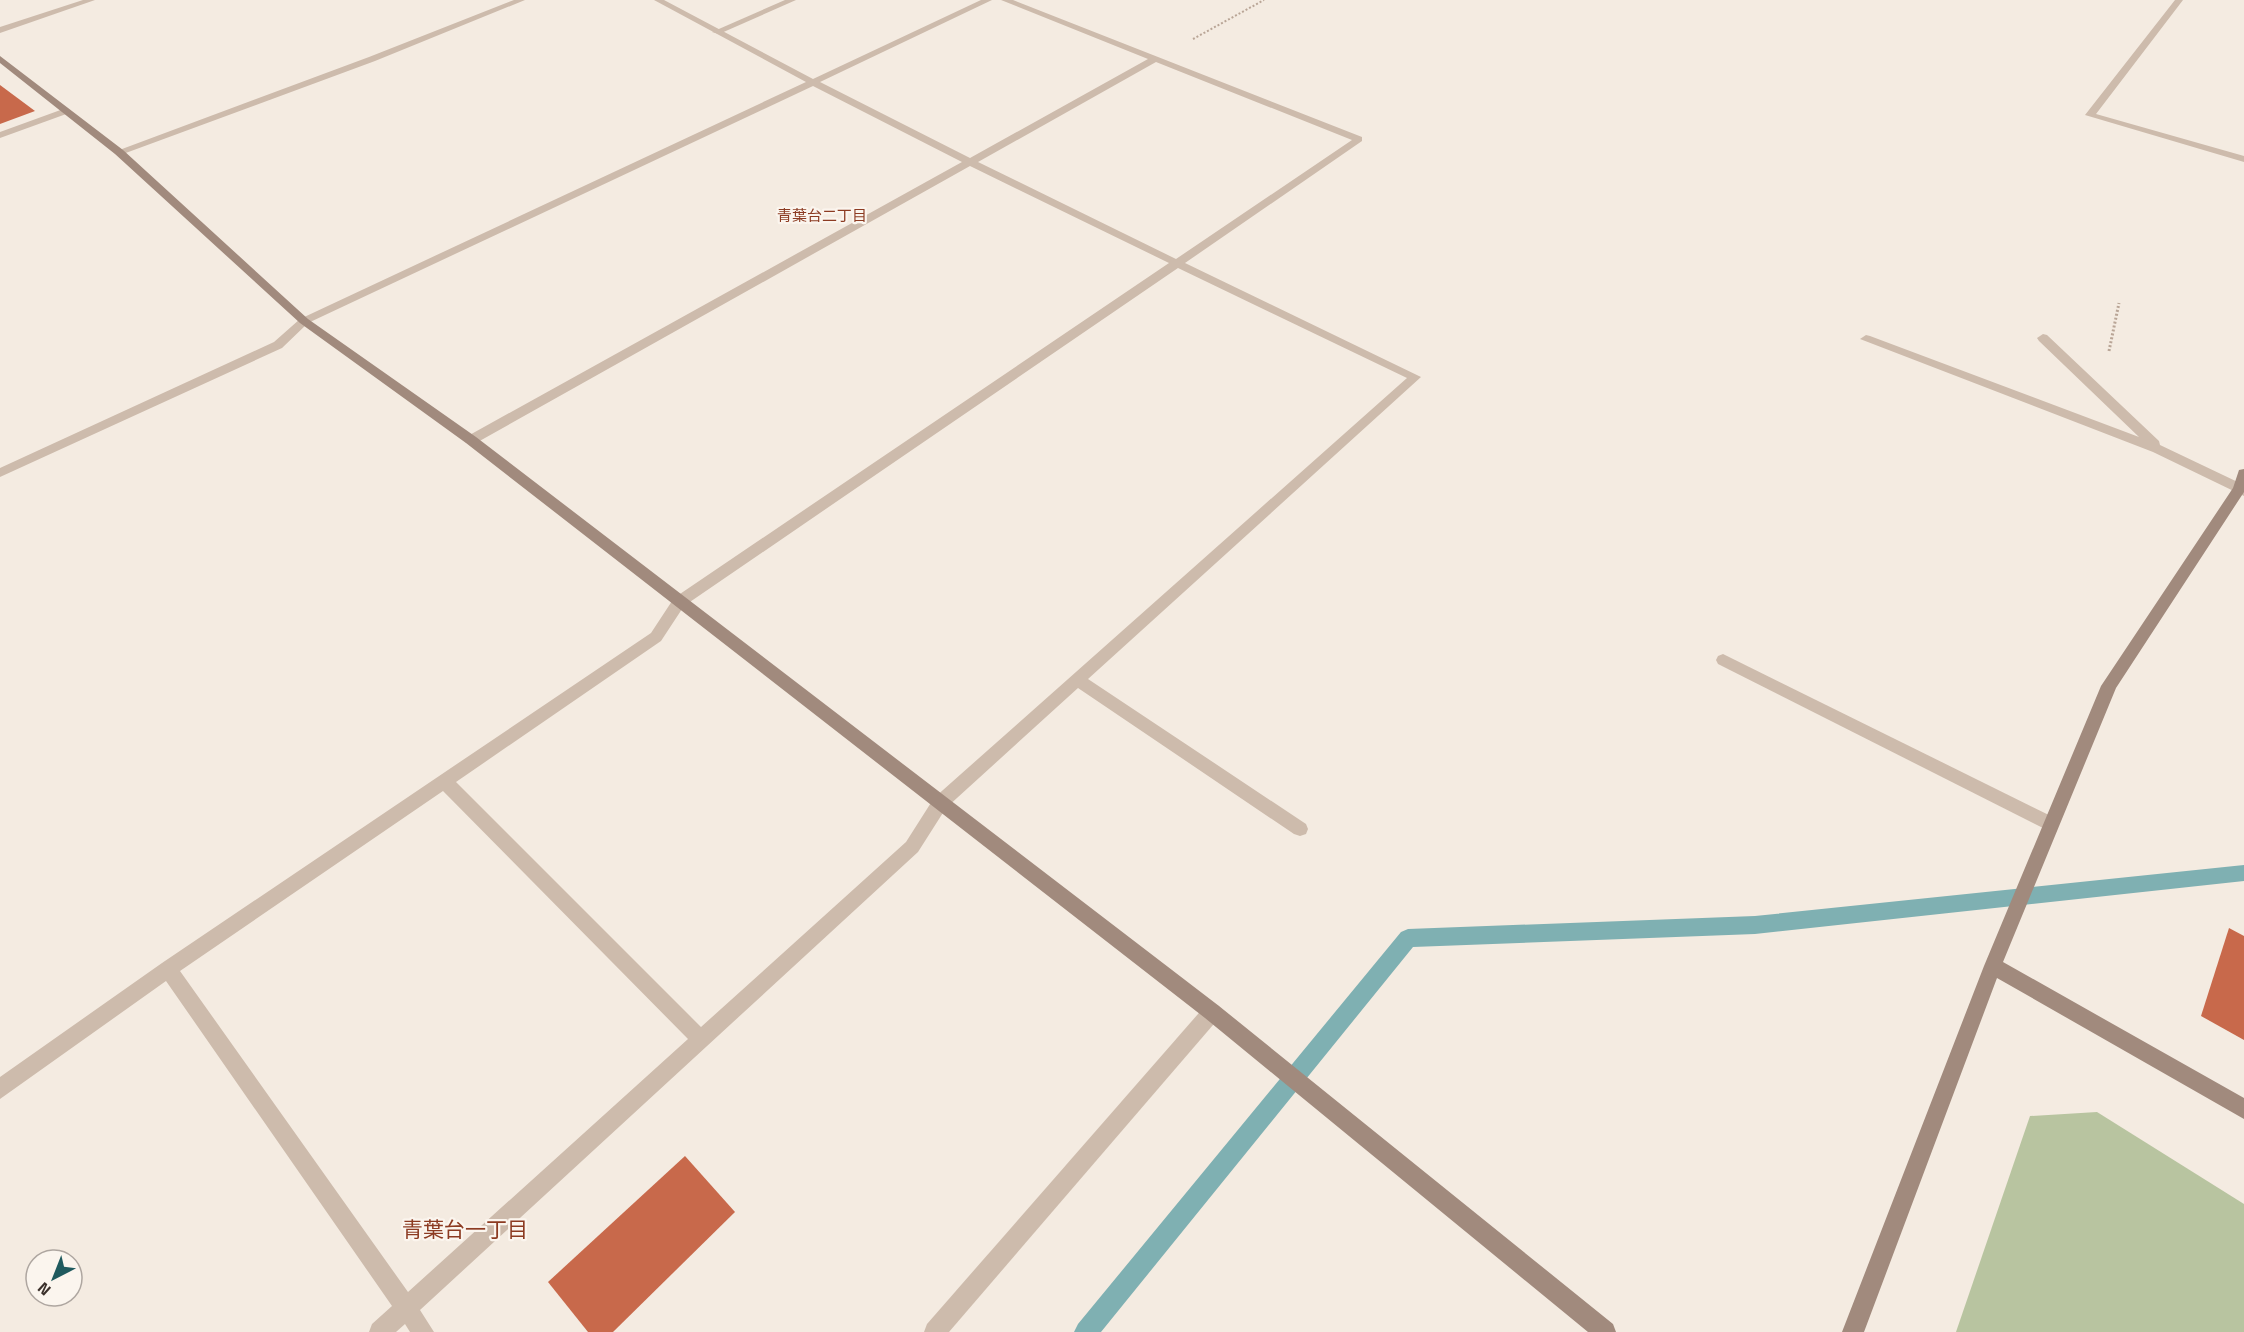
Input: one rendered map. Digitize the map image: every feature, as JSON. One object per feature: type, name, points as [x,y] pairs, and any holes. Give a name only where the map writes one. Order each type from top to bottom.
[{"type":"street","points":[[0,30],[91,0]]},
{"type":"street","points":[[118,152],[372,59],[521,0]]},
{"type":"street","points":[[380,1332],[912,847],[940,803],[1415,377],[1175,263],[814,82],[658,0]]},
{"type":"street","points":[[716,32],[792,0]]},
{"type":"street","points":[[0,473],[278,345],[304,321],[988,0]]},
{"type":"street","points":[[0,1089],[168,969],[656,637],[679,602],[1359,140],[1005,0]]},
{"type":"street","points":[[2179,0],[2090,115],[2244,159]]},
{"type":"street","points":[[0,59],[118,152],[304,321],[471,440],[1212,1012],[1605,1332]]},
{"type":"street","points":[[471,440],[974,162],[1155,59]]},
{"type":"street","points":[[0,135],[66,111]]},
{"type":"street","points":[[2043,338],[2158,449]]},
{"type":"street","points":[[1866,339],[2158,449],[2242,490]]},
{"type":"street","points":[[1852,1332],[1993,966],[2109,686],[2242,490],[2244,473]]},
{"type":"street","points":[[1723,660],[2051,824]]},
{"type":"street","points":[[1078,680],[1300,829]]},
{"type":"street","points":[[444,781],[701,1040]]},
{"type":"street","points":[[1993,966],[2244,1109]]},
{"type":"street","points":[[168,969],[423,1332]]},
{"type":"street","points":[[934,1332],[1212,1012]]},
{"type":"path","points":[[1155,59],[1264,0]]},
{"type":"path","points":[[2100,393],[2119,303]]},
{"type":"green space","points":[[2097,1112],[2244,1204],[2244,1332],[1956,1332],[2030,1116]]},
{"type":"building","points":[[0,85],[35,111],[0,124]]},
{"type":"building","points":[[2229,928],[2244,936],[2244,1040],[2201,1016]]},
{"type":"building","points":[[685,1156],[735,1212],[613,1332],[588,1332],[548,1282]]},
{"type":"waterway","points":[[1086,1332],[1408,938],[1755,925],[2244,873]]},
{"type":"district","name":"青葉台二丁目","points":[[822,215]]},
{"type":"district","name":"青葉台一丁目","points":[[465,1229]]}]
